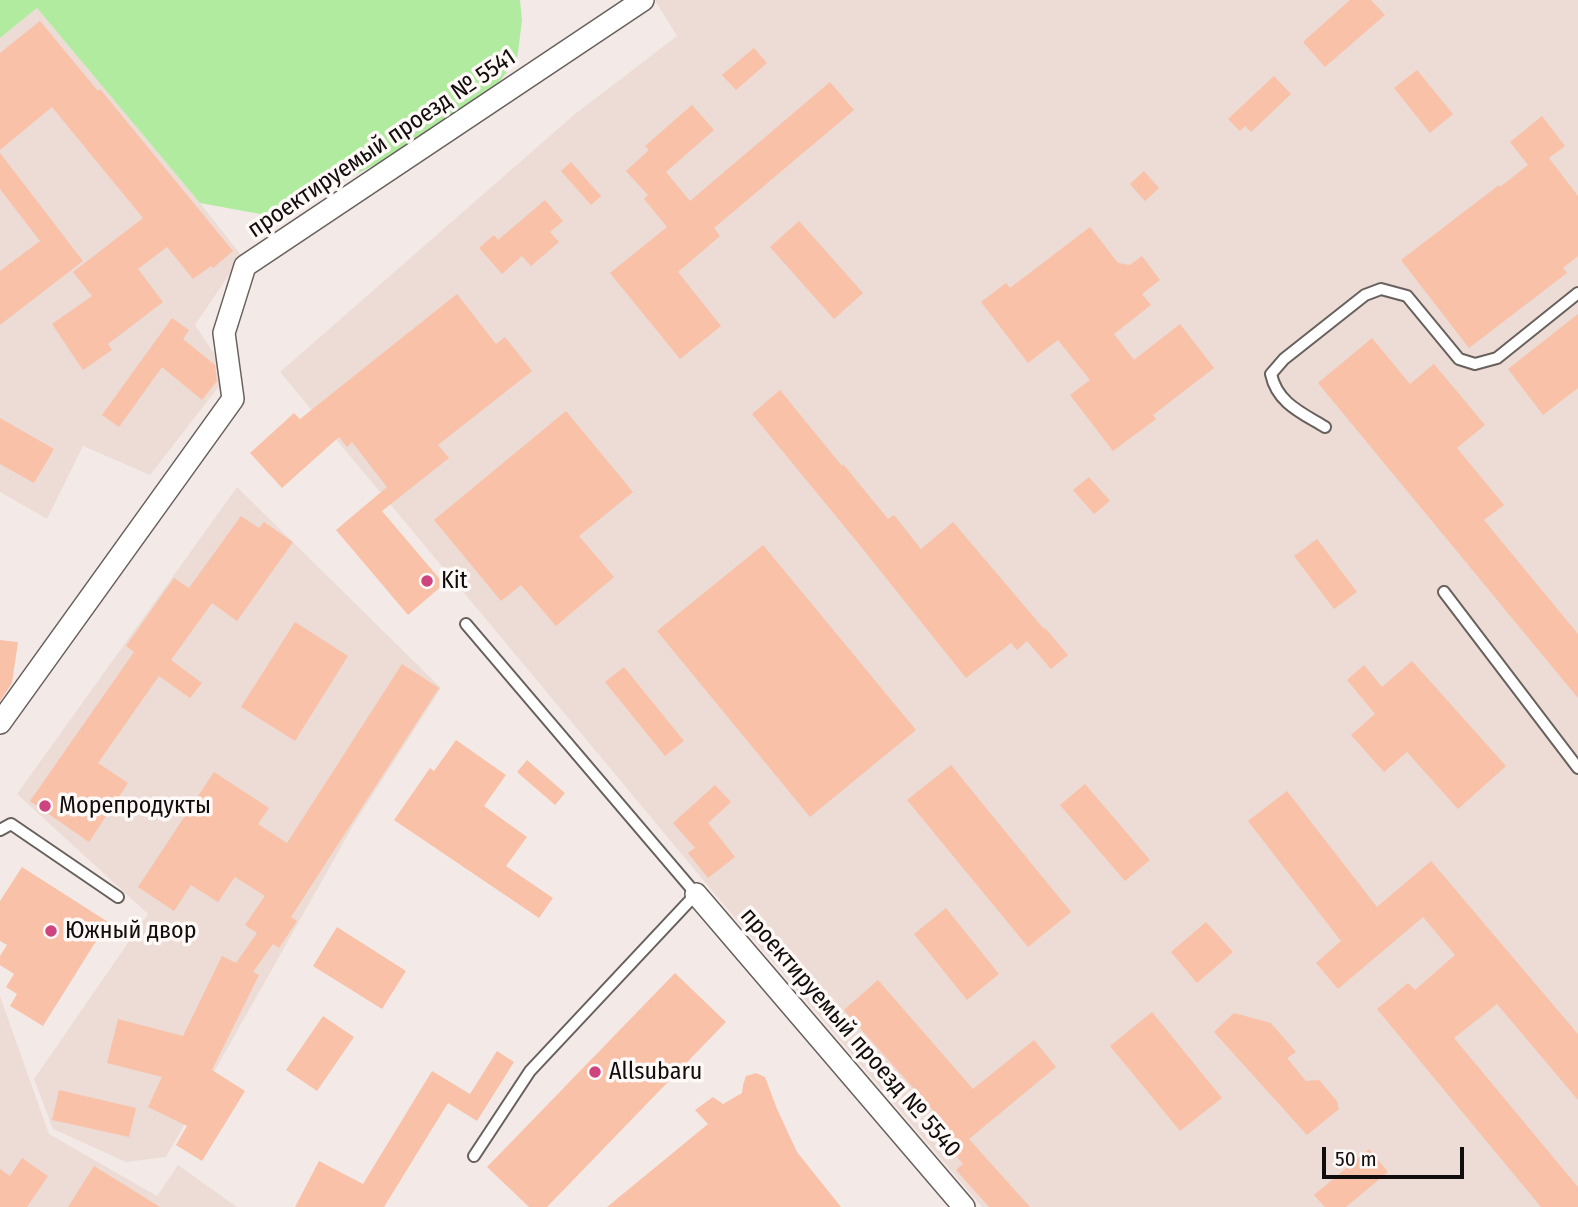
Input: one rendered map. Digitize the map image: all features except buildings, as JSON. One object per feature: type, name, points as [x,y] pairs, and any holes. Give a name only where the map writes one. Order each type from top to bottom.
[{"type":"street","name":"проектируемый проезд № 5541","points":[[0,723],[233,399],[224,333],[245,266],[643,0]]},
{"type":"street","name":"проектируемый проезд № 5540","points":[[696,894],[964,1207]]},
{"type":"lane","points":[[1325,427],[1291,406],[1273,387],[1271,374],[1284,359],[1365,295],[1381,289],[1407,296],[1459,359],[1475,364],[1497,358],[1578,293]]},
{"type":"lane","points":[[1444,592],[1578,768]]},
{"type":"lane","points":[[466,624],[696,894],[530,1071],[474,1156]]},
{"type":"lane","points":[[0,830],[10,824],[118,897]]},
{"type":"shaded area","points":[[655,0],[1578,0],[1578,1207],[982,1207],[714,893],[280,372],[575,114],[677,36]]},
{"type":"shaded area","points":[[37,8],[242,256],[195,325],[227,373],[220,385],[150,475],[83,446],[47,519],[0,492],[0,38]]},
{"type":"shaded area","points":[[237,487],[441,688],[354,824],[166,1157],[126,1162],[53,1129],[34,1079],[148,914],[17,794]]},
{"type":"shaded area","points":[[0,996],[49,1134],[157,1196],[178,1165],[237,1207],[0,1207]]},
{"type":"green space","points":[[0,0],[520,0],[522,20],[517,60],[468,119],[271,216],[200,203],[37,8],[0,38]]},
{"type":"place","name":"Kit","points":[[427,581]]},
{"type":"place","name":"Морепродукты","points":[[45,806]]},
{"type":"place","name":"Южный двор","points":[[51,931]]},
{"type":"place","name":"Allsubaru","points":[[595,1072]]}]
